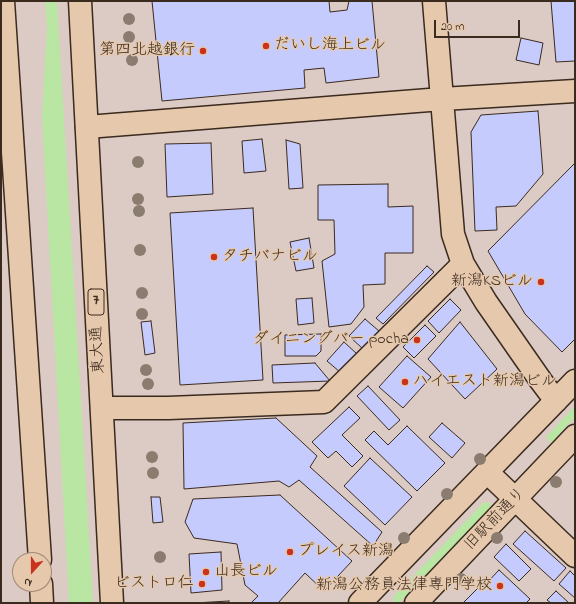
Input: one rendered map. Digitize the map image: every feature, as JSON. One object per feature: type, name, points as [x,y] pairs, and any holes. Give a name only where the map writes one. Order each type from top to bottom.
[{"type":"main road","points":[[3,1],[6,135],[39,552]]},
{"type":"main road","name":"東大通","points":[[80,1],[112,603]]},
{"type":"main road","points":[[434,1],[453,234],[463,264],[486,302],[540,381],[556,400]]},
{"type":"main road","points":[[87,127],[442,98],[575,91]]},
{"type":"main road","points":[[102,408],[168,408],[324,402],[463,264]]},
{"type":"main road","points":[[360,603],[575,381]]},
{"type":"main road","name":"旧駅前通り","points":[[416,603],[575,436]]},
{"type":"main road","points":[[487,472],[575,556]]},
{"type":"main road","points":[[41,592],[42,603]]},
{"type":"green space","points":[[45,1],[57,1],[93,603],[69,603],[42,117],[47,27]]},
{"type":"green space","points":[[574,407],[575,417],[551,443],[546,437]]},
{"type":"green space","points":[[484,502],[491,503],[490,509],[399,603],[394,603],[393,597]]},
{"type":"building","name":"だいし海上ビル","points":[[152,1],[329,1],[330,12],[347,10],[349,1],[372,1],[379,77],[326,83],[324,68],[304,70],[305,88],[162,101]]},
{"type":"building","points":[[551,1],[575,1],[575,61],[556,62]]},
{"type":"building","points":[[521,38],[543,43],[539,65],[516,60]]},
{"type":"building","points":[[538,111],[543,174],[516,206],[496,207],[497,230],[475,231],[471,132],[481,115]]},
{"type":"building","points":[[262,139],[266,171],[244,173],[242,141]]},
{"type":"building","points":[[286,140],[300,144],[303,188],[289,189]]},
{"type":"building","points":[[211,143],[213,194],[167,197],[165,144]]},
{"type":"building","name":"新潟KSビル","points":[[575,163],[575,339],[562,352],[525,314],[488,251]]},
{"type":"building","points":[[388,184],[388,207],[413,206],[413,253],[385,253],[385,284],[363,285],[364,307],[351,324],[329,327],[322,261],[335,254],[334,220],[318,220],[318,185]]},
{"type":"building","name":"タチバナビル","points":[[253,208],[263,380],[180,385],[170,213]]},
{"type":"building","points":[[309,238],[314,268],[296,271],[290,242]]},
{"type":"building","points":[[427,266],[434,272],[383,324],[376,318]]},
{"type":"building","points":[[312,298],[314,323],[298,325],[296,299]]},
{"type":"building","points":[[450,299],[461,310],[439,333],[428,321]]},
{"type":"building","points":[[365,319],[379,331],[363,349],[349,336]]},
{"type":"building","points":[[151,321],[155,353],[145,355],[141,322]]},
{"type":"building","points":[[460,322],[497,369],[465,399],[428,359]]},
{"type":"building","points":[[425,325],[436,336],[414,358],[403,347]]},
{"type":"building","points":[[321,334],[321,351],[316,356],[285,356],[285,335]]},
{"type":"building","points":[[344,342],[357,354],[340,372],[327,361]]},
{"type":"building","name":"ハイエスト新潟ビル","points":[[407,356],[431,377],[403,408],[379,387]]},
{"type":"building","points":[[315,363],[330,381],[273,383],[272,365]]},
{"type":"building","points":[[368,386],[400,420],[389,430],[357,396]]},
{"type":"building","points":[[349,407],[360,418],[342,435],[363,456],[352,467],[336,451],[328,458],[312,442]]},
{"type":"building","points":[[276,418],[317,456],[310,467],[382,532],[373,546],[299,480],[289,487],[279,481],[184,489],[183,423]]},
{"type":"building","points":[[442,423],[465,443],[452,458],[429,437]]},
{"type":"building","points":[[407,426],[445,463],[417,491],[365,440],[374,431],[388,445]]},
{"type":"building","points":[[370,458],[412,497],[385,525],[344,486]]},
{"type":"building","name":"プレイス新潟","points":[[280,495],[352,561],[324,591],[305,573],[278,603],[251,603],[258,596],[245,585],[237,544],[194,538],[185,522],[193,499]]},
{"type":"building","points":[[151,497],[160,497],[163,522],[153,523]]},
{"type":"building","points":[[525,531],[566,568],[554,581],[513,544]]},
{"type":"building","points":[[506,544],[531,569],[519,581],[494,557]]},
{"type":"building","name":"山長ビル","points":[[221,552],[222,590],[191,593],[189,554]]},
{"type":"building","name":"新潟公務員法律専門学校","points":[[499,570],[530,599],[526,603],[463,603],[481,585],[483,587]]},
{"type":"building","points":[[570,571],[575,576],[575,598],[559,584]]},
{"type":"building","points":[[556,591],[569,603],[551,603],[547,600]]},
{"type":"building","points":[[229,601],[228,603],[194,603]]},
{"type":"place","name":"だいし海上ビル","points":[[266,46]]},
{"type":"place","name":"第四北越銀行","points":[[203,51]]},
{"type":"place","name":"タチバナビル","points":[[214,257]]},
{"type":"place","name":"新潟KSビル","points":[[541,282]]},
{"type":"place","name":"ダイニングバー pocha","points":[[417,340]]},
{"type":"place","name":"ハイエスト新潟ビル","points":[[405,382]]},
{"type":"place","name":"プレイス新潟","points":[[290,552]]},
{"type":"place","name":"山長ビル","points":[[206,572]]},
{"type":"place","name":"ビストロ仁","points":[[202,584]]},
{"type":"place","name":"新潟公務員法律専門学校","points":[[500,586]]}]
